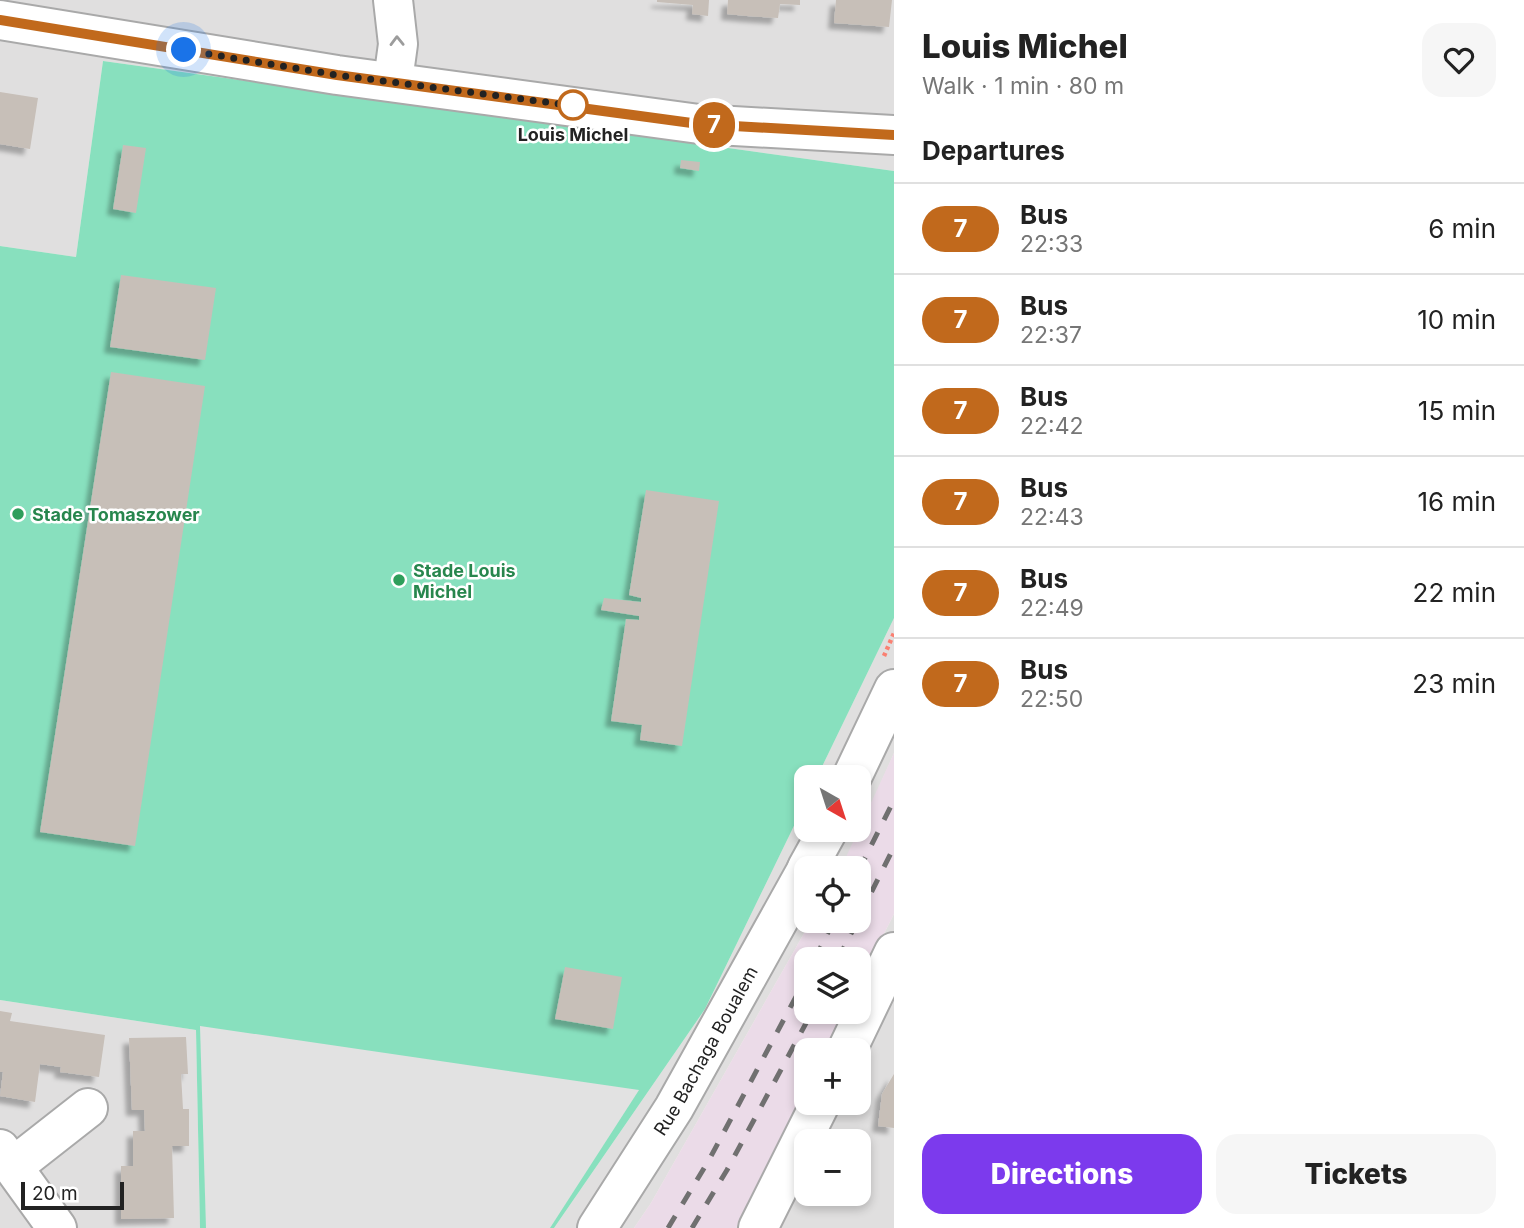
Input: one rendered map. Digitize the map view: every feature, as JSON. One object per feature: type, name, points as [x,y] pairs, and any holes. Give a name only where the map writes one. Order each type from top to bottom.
[{"type":"street","points":[[393,0],[398,44],[393,81]]},
{"type":"street","points":[[23,15],[337,75],[699,124],[894,135]]},
{"type":"street","points":[[858,765],[894,689]]},
{"type":"street","name":"Rue Bachaga Boualem","points":[[597,1228],[674,1108],[794,892]]},
{"type":"street","points":[[855,1038],[884,995],[894,952]]},
{"type":"street","points":[[57,1228],[7,1158],[88,1108]]},
{"type":"street","points":[[758,1228],[814,1115]]},
{"type":"shaded area","points":[[0,0],[894,0],[894,171],[103,61],[76,257],[0,246]]},
{"type":"shaded area","points":[[894,618],[894,753],[872,803],[872,765],[823,765]]},
{"type":"shaded area","points":[[894,753],[894,914],[871,959],[871,947],[796,947],[804,933],[871,933],[871,856],[847,856],[853,842],[872,842],[872,801]]},
{"type":"shaded area","points":[[794,826],[794,842],[855,842],[848,856],[794,856],[794,933],[804,933],[651,1203],[634,1228],[554,1228],[705,1009]]},
{"type":"shaded area","points":[[894,914],[894,1228],[736,1228],[794,1113],[794,1115],[871,1115],[871,1038],[831,1038],[838,1024],[871,1024],[871,959]]},
{"type":"shaded area","points":[[794,951],[794,1024],[839,1024],[831,1038],[794,1038],[794,1113],[736,1228],[634,1228],[651,1203]]},
{"type":"shaded area","points":[[0,1000],[196,1030],[200,1228],[0,1228]]},
{"type":"shaded area","points":[[200,1026],[639,1090],[550,1228],[206,1228]]},
{"type":"green space","points":[[103,61],[894,171],[894,618],[823,765],[794,765],[794,826],[705,1009],[554,1228],[200,1228],[196,1030],[0,1000],[0,246],[76,257]]},
{"type":"building","points":[[657,0],[709,0],[708,16],[692,14],[693,5]]},
{"type":"building","points":[[728,0],[800,0],[800,5],[780,4],[778,18],[747,16],[727,14]]},
{"type":"building","points":[[836,0],[892,0],[889,27],[834,23]]},
{"type":"building","points":[[0,92],[38,98],[30,149],[0,144]]},
{"type":"building","points":[[123,145],[146,148],[136,213],[113,209]]},
{"type":"building","points":[[681,160],[700,162],[699,171],[680,168]]},
{"type":"building","points":[[121,275],[216,288],[205,360],[110,347]]},
{"type":"building","points":[[111,372],[205,386],[135,846],[40,832]]},
{"type":"building","points":[[646,490],[719,501],[682,746],[640,740],[642,725],[611,721],[626,619],[639,620],[639,616],[601,610],[604,598],[641,602],[641,598],[629,595]]},
{"type":"building","points":[[565,967],[622,977],[613,1029],[555,1019]]},
{"type":"building","points":[[0,1011],[12,1013],[10,1021],[105,1035],[99,1077],[60,1072],[61,1067],[40,1064],[35,1102],[0,1096],[3,1072],[0,1072]]},
{"type":"building","points":[[186,1037],[188,1074],[181,1074],[183,1109],[189,1109],[189,1146],[172,1146],[174,1218],[121,1219],[121,1166],[133,1166],[133,1131],[145,1131],[144,1110],[132,1110],[129,1038]]},
{"type":"building","points":[[894,1074],[894,1128],[878,1126],[882,1094]]},
{"type":"railway","points":[[866,856],[894,800]]},
{"type":"railway","points":[[871,893],[894,847]]},
{"type":"railway","points":[[821,947],[828,933]]},
{"type":"railway","points":[[844,947],[851,933]]},
{"type":"railway","points":[[668,1228],[709,1160],[794,1000]]},
{"type":"railway","points":[[692,1228],[727,1170],[806,1024]]},
{"type":"bus line","name":"7","points":[[0,20],[337,75],[699,124],[894,135]]},
{"type":"place","name":"Louis Michel","points":[[573,105]]},
{"type":"place","name":"Stade Tomaszower","points":[[18,514]]},
{"type":"place","name":"Stade Louis Michel","points":[[399,580]]},
{"type":"route","points":[[184,50],[337,75],[576,106],[573,105]]}]
